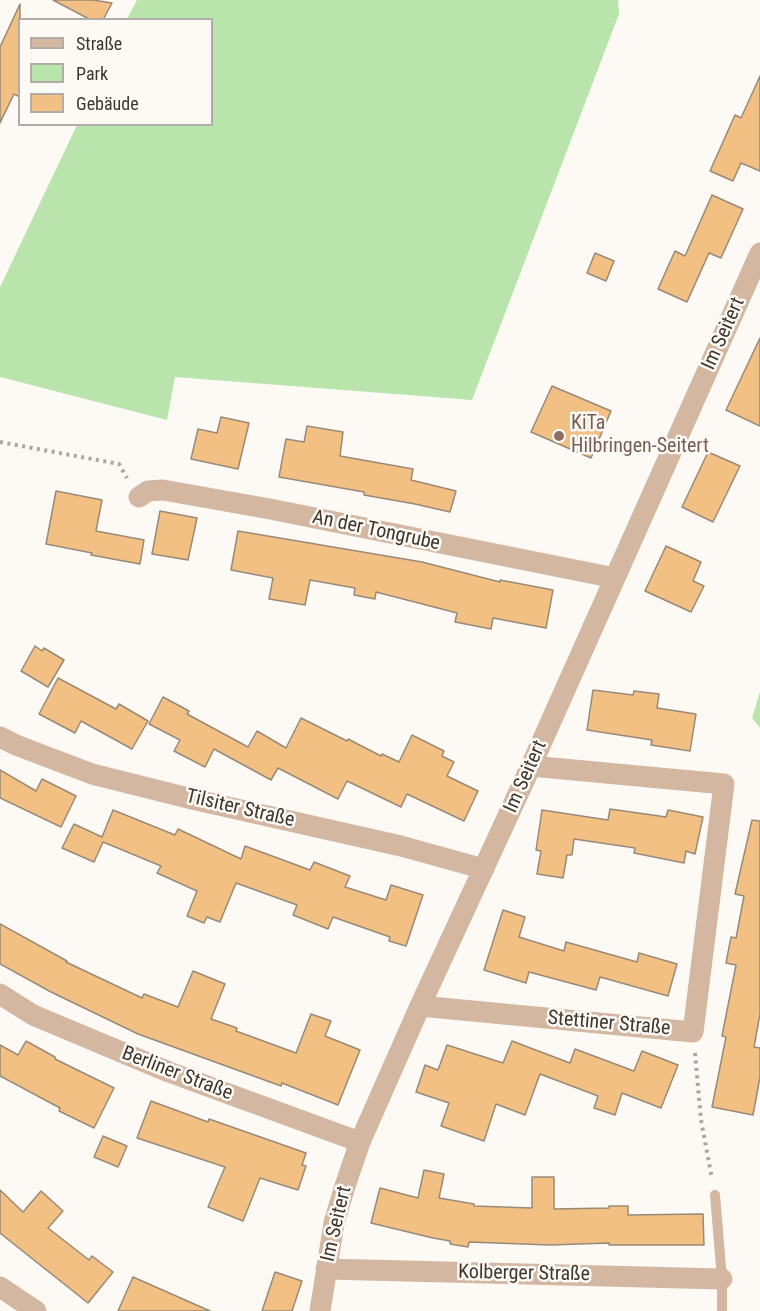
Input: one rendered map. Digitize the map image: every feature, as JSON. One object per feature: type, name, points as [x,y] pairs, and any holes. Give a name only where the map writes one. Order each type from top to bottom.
[{"type":"street","name":"Im Seitert","points":[[320,1311],[334,1223],[360,1142],[531,766],[760,252]]},
{"type":"street","name":"An der Tongrube","points":[[139,497],[148,491],[163,490],[615,578]]},
{"type":"street","name":"Tilsiter Straße","points":[[0,737],[92,774],[400,846],[484,869]]},
{"type":"street","name":"Stettiner Straße","points":[[420,1006],[693,1032],[724,784],[531,766]]},
{"type":"street","name":"Berliner Straße","points":[[0,993],[33,1015],[169,1072],[360,1142]]},
{"type":"street","name":"Kolberger Straße","points":[[326,1269],[722,1279]]},
{"type":"street","points":[[0,1287],[36,1311]]},
{"type":"lane","points":[[715,1195],[722,1279],[722,1311]]},
{"type":"path","points":[[0,442],[119,464],[139,497]]},
{"type":"path","points":[[693,1032],[701,1120],[715,1195]]},
{"type":"green space","points":[[137,0],[618,0],[619,14],[472,400],[175,377],[167,420],[0,377],[0,287],[77,126],[213,126],[213,18],[128,18]]},
{"type":"green space","points":[[760,692],[760,728],[752,718]]},
{"type":"building","points":[[53,0],[93,0],[112,3],[104,18],[87,18]]},
{"type":"building","points":[[20,4],[18,96],[14,94],[0,123],[0,47]]},
{"type":"building","points":[[760,76],[760,171],[741,163],[733,181],[710,171],[735,115],[741,118]]},
{"type":"building","points":[[712,195],[743,209],[721,258],[709,253],[687,302],[658,289],[675,251],[685,256]]},
{"type":"building","points":[[595,253],[614,261],[606,281],[587,273]]},
{"type":"building","points":[[760,338],[760,426],[726,410]]},
{"type":"building","points":[[552,386],[611,411],[591,458],[531,432]]},
{"type":"building","points":[[221,417],[249,423],[238,469],[191,459],[198,429],[217,433]]},
{"type":"building","points":[[307,426],[343,432],[340,456],[413,469],[411,480],[456,491],[450,512],[364,495],[364,492],[279,477],[286,439],[304,442]]},
{"type":"building","points":[[708,452],[740,466],[713,522],[682,507]]},
{"type":"building","points":[[56,491],[102,500],[96,531],[144,540],[140,564],[46,544]]},
{"type":"building","points":[[160,511],[197,518],[188,560],[152,554]]},
{"type":"building","points":[[238,531],[422,562],[500,582],[500,580],[553,590],[546,628],[493,618],[491,629],[455,622],[457,613],[376,592],[375,599],[354,595],[355,588],[310,580],[305,605],[269,599],[273,578],[231,570]]},
{"type":"building","points":[[666,546],[701,562],[693,581],[704,586],[691,612],[645,591]]},
{"type":"building","points":[[35,646],[42,651],[44,648],[64,660],[48,687],[21,671]]},
{"type":"building","points":[[58,678],[116,709],[119,704],[148,721],[132,749],[81,721],[75,733],[39,714]]},
{"type":"building","points":[[593,690],[633,695],[634,691],[659,694],[657,708],[696,714],[690,751],[651,745],[652,740],[587,730]]},
{"type":"building","points":[[163,697],[189,711],[187,714],[248,747],[257,731],[286,748],[301,718],[347,741],[348,739],[381,756],[382,754],[399,762],[412,735],[444,751],[442,756],[454,762],[447,776],[478,791],[464,821],[407,794],[401,807],[347,781],[338,799],[278,768],[271,780],[214,749],[205,767],[174,751],[180,740],[149,724]]},
{"type":"building","points":[[0,770],[36,791],[42,779],[76,796],[61,827],[0,798]]},
{"type":"building","points":[[610,809],[666,817],[668,810],[703,817],[695,854],[686,851],[684,863],[634,853],[635,848],[574,839],[572,855],[567,855],[563,878],[537,874],[541,851],[536,850],[542,810],[608,820]]},
{"type":"building","points":[[113,810],[175,835],[178,829],[241,859],[245,846],[310,870],[314,862],[350,876],[345,887],[386,900],[391,885],[423,895],[406,946],[389,941],[390,937],[333,917],[328,929],[293,915],[297,905],[236,883],[220,922],[207,917],[204,923],[187,916],[197,891],[157,873],[161,866],[103,842],[94,862],[62,848],[74,824],[102,837]]},
{"type":"building","points":[[752,820],[760,821],[760,1014],[754,1047],[760,1048],[760,1077],[753,1115],[712,1107],[726,1037],[722,1036],[736,965],[726,963],[731,937],[736,938],[744,896],[735,894]]},
{"type":"building","points":[[503,910],[525,917],[519,937],[564,951],[566,942],[637,962],[639,953],[677,964],[668,996],[600,977],[596,990],[529,972],[526,983],[484,970]]},
{"type":"building","points":[[0,924],[66,962],[142,998],[144,994],[178,1007],[193,971],[225,984],[211,1019],[237,1028],[236,1031],[296,1053],[311,1014],[331,1021],[325,1036],[360,1050],[338,1105],[282,1083],[281,1086],[138,1034],[51,992],[0,964]]},
{"type":"building","points":[[26,1041],[55,1059],[114,1088],[94,1128],[59,1111],[60,1108],[0,1076],[0,1045],[18,1055]]},
{"type":"building","points":[[512,1041],[570,1063],[575,1049],[634,1071],[642,1051],[678,1065],[661,1108],[622,1093],[615,1115],[594,1108],[598,1096],[540,1074],[525,1115],[496,1104],[484,1141],[441,1126],[449,1103],[416,1092],[425,1065],[438,1070],[447,1045],[503,1063]]},
{"type":"building","points":[[151,1101],[306,1153],[302,1165],[306,1166],[298,1190],[260,1178],[243,1221],[208,1207],[225,1167],[137,1138]]},
{"type":"building","points":[[103,1136],[127,1146],[118,1167],[94,1157]]},
{"type":"building","points":[[424,1170],[444,1174],[439,1198],[474,1204],[474,1206],[532,1208],[532,1177],[554,1177],[554,1209],[628,1206],[628,1215],[703,1214],[704,1245],[609,1245],[609,1243],[550,1245],[469,1242],[468,1247],[371,1223],[380,1188],[418,1198]]},
{"type":"building","points":[[0,1190],[23,1212],[41,1191],[63,1211],[48,1228],[89,1260],[92,1256],[113,1272],[88,1303],[0,1233]]},
{"type":"building","points":[[275,1272],[302,1281],[292,1311],[262,1311]]},
{"type":"building","points":[[133,1277],[167,1292],[210,1311],[118,1311]]},
{"type":"place","name":"KiTa Hilbringen-Seitert","points":[[559,436]]}]
